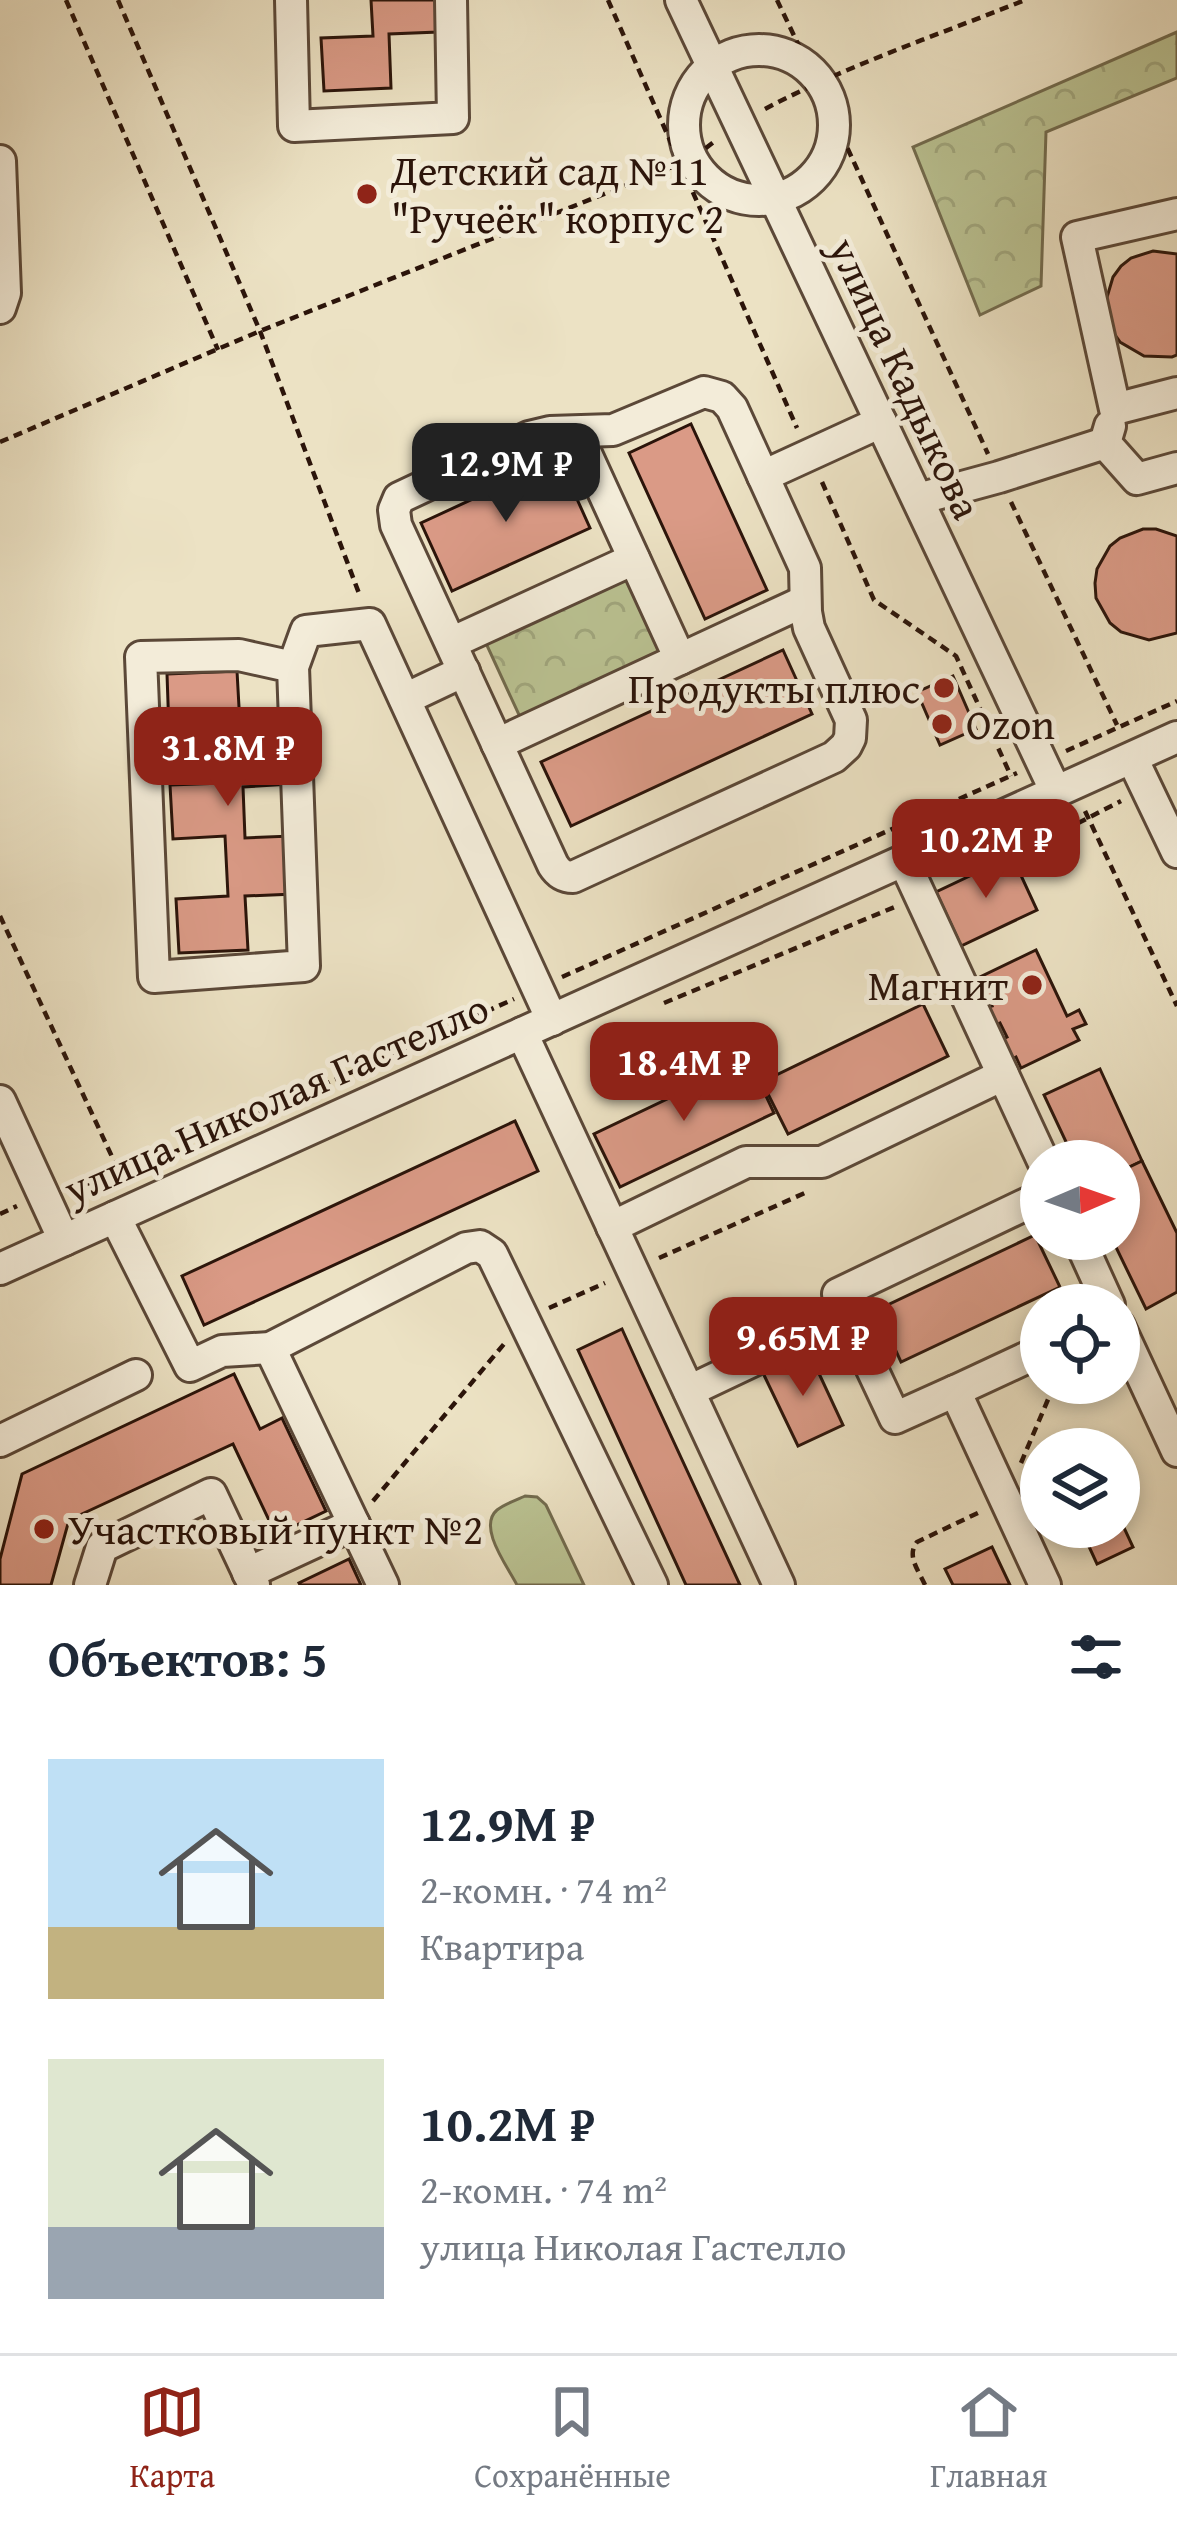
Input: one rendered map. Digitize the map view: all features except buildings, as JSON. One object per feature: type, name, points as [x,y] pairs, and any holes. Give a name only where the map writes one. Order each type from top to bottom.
[{"type":"street","points":[[291,0],[293,126],[453,118],[451,0]]},
{"type":"street","name":"улица Кадыкова","points":[[681,0],[1042,762],[1068,794]]},
{"type":"street","points":[[762,50],[788,56],[815,75],[830,100],[835,121],[832,147],[819,171],[800,189],[775,199],[751,200],[727,194],[685,161],[686,109],[696,85],[712,66],[736,54],[762,50]]},
{"type":"street","points":[[0,161],[5,293],[0,308]]},
{"type":"street","points":[[1106,442],[1115,409],[1077,237],[1177,214]]},
{"type":"street","points":[[713,393],[732,407],[763,476],[806,568],[809,628],[851,720],[846,746],[835,757],[568,877],[553,865],[396,525],[394,510],[399,498],[529,437],[614,430],[692,395],[713,393]]},
{"type":"street","points":[[1115,409],[1177,393]]},
{"type":"street","points":[[763,476],[881,422]]},
{"type":"street","points":[[576,432],[680,659]]},
{"type":"street","points":[[917,499],[1106,442]]},
{"type":"street","points":[[1106,442],[1137,479],[1177,468]]},
{"type":"street","points":[[405,699],[458,657],[634,559]]},
{"type":"street","points":[[497,744],[805,601]]},
{"type":"street","points":[[293,667],[239,655],[141,657],[154,977],[304,966],[293,667],[306,631],[370,624],[552,1020]]},
{"type":"street","name":"улица Николая Гастелло","points":[[0,1269],[904,861],[1068,794],[1177,737]]},
{"type":"street","points":[[1132,758],[1177,852]]},
{"type":"street","points":[[904,861],[1032,1140]]},
{"type":"street","points":[[522,1034],[779,1585]]},
{"type":"street","points":[[612,1227],[746,1162],[822,1162],[1003,1075]]},
{"type":"street","points":[[0,1101],[10,1150],[64,1240]]},
{"type":"street","points":[[1020,1207],[838,1294],[895,1418],[1020,1361]]},
{"type":"street","points":[[115,1217],[190,1366],[222,1351],[270,1348],[466,1248],[480,1246],[492,1254],[652,1585]]},
{"type":"street","points":[[689,1391],[847,1316]]},
{"type":"street","points":[[270,1348],[383,1585]]},
{"type":"street","points":[[1140,1371],[1177,1451]]},
{"type":"street","points":[[0,1441],[136,1375]]},
{"type":"street","points":[[955,1390],[1045,1585]]},
{"type":"street","points":[[90,1585],[102,1546],[211,1493],[251,1579],[354,1524]]},
{"type":"path","points":[[66,0],[218,350]]},
{"type":"path","points":[[118,0],[260,331],[370,624]]},
{"type":"path","points":[[608,0],[685,161],[874,600],[956,656],[1011,776]]},
{"type":"path","points":[[777,0],[815,75],[873,62],[1025,0]]},
{"type":"path","points":[[835,121],[1118,727]]},
{"type":"path","points":[[0,442],[260,331],[685,161]]},
{"type":"path","points":[[0,916],[121,1176],[1177,701]]},
{"type":"path","points":[[1051,837],[1146,789]]},
{"type":"path","points":[[1068,794],[1088,818],[1177,1006]]},
{"type":"path","points":[[354,1524],[525,1319],[632,1270]]},
{"type":"path","points":[[925,1585],[912,1548],[1005,1500],[1046,1404]]},
{"type":"green space","points":[[1177,32],[1177,78],[1046,132],[1041,286],[980,315],[913,147]]},
{"type":"green space","points":[[627,573],[663,651],[520,717],[484,639]]},
{"type":"green space","points":[[525,1496],[537,1497],[546,1505],[584,1585],[517,1585],[490,1526],[497,1510]]},
{"type":"place","name":"Детский сад №11 \"Ручеёк\" корпус 2","points":[[367,194]]},
{"type":"place","name":"Продукты плюс","points":[[944,688]]},
{"type":"place","name":"Ozon","points":[[942,724]]},
{"type":"place","name":"Магнит","points":[[1032,985]]},
{"type":"place","name":"Участковый пункт №2","points":[[44,1529]]}]
